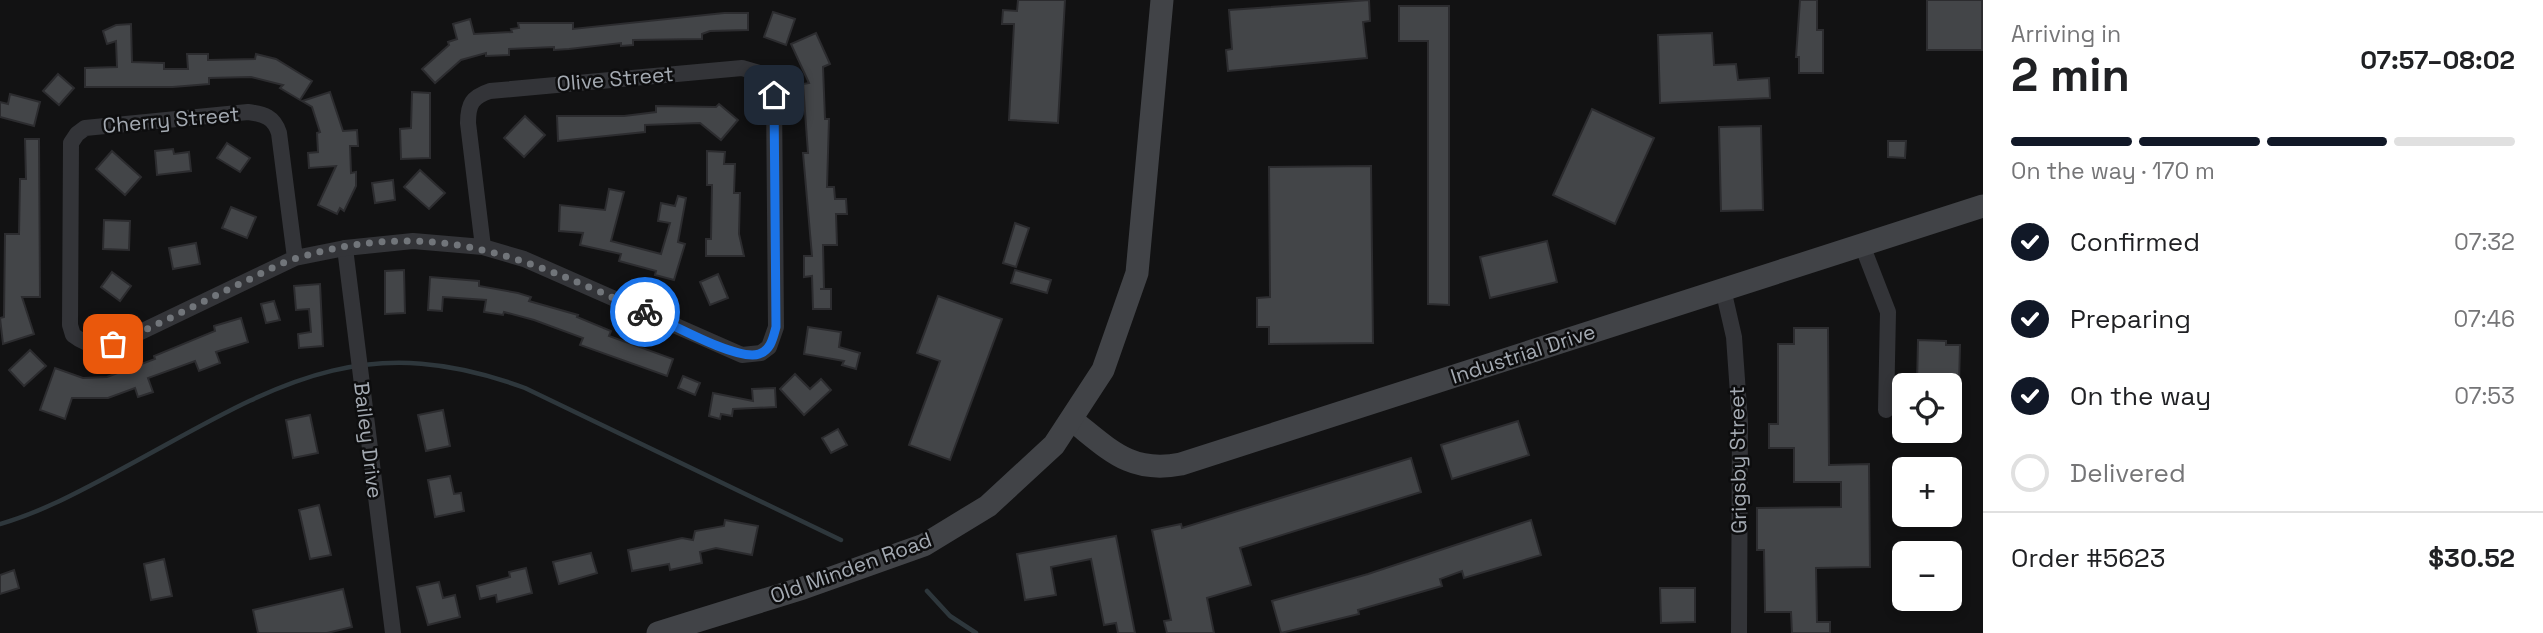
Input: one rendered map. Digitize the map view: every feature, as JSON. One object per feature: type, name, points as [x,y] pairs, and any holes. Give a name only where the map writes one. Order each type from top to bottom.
[{"type":"main road","name":"Old Minden Road","points":[[658,633],[898,556],[939,537],[971,518],[1023,476],[1072,420],[1107,362],[1137,273],[1162,0]]},
{"type":"main road","name":"Industrial Drive","points":[[1072,420],[1129,462],[1149,467],[1181,464],[1983,206]]},
{"type":"street","name":"Olive Street","points":[[742,68],[763,74],[774,95],[776,327],[769,347],[761,353],[742,355],[562,274],[483,247],[468,123],[470,104],[475,97],[490,91],[742,68]]},
{"type":"street","name":"Cherry Street","points":[[248,112],[266,115],[279,133],[295,258],[113,344],[92,346],[73,335],[70,318],[69,154],[77,134],[85,128],[101,126],[248,112]]},
{"type":"street","points":[[295,258],[345,248],[413,241],[483,247]]},
{"type":"street","points":[[1862,245],[1888,312],[1886,410]]},
{"type":"street","name":"Bailey Drive","points":[[345,248],[393,633]]},
{"type":"street","name":"Grigsby Street","points":[[1723,289],[1734,337],[1740,422],[1739,633]]},
{"type":"building","points":[[1018,0],[1065,0],[1058,123],[1009,120],[1014,24],[1002,24],[1003,10],[1017,11]]},
{"type":"building","points":[[1369,0],[1370,21],[1363,22],[1367,58],[1228,71],[1226,50],[1232,49],[1229,10]]},
{"type":"building","points":[[1800,0],[1817,0],[1817,30],[1823,30],[1823,73],[1799,73],[1799,57],[1796,57]]},
{"type":"building","points":[[1927,0],[1982,0],[1982,50],[1927,50]]},
{"type":"building","points":[[1399,6],[1449,6],[1449,305],[1428,304],[1428,41],[1399,41]]},
{"type":"building","points":[[773,12],[795,19],[786,45],[764,37]]},
{"type":"building","points":[[724,13],[748,13],[748,30],[710,31],[702,34],[702,39],[633,40],[633,45],[621,46],[621,43],[554,50],[554,47],[509,49],[509,55],[486,56],[486,53],[461,60],[435,83],[422,69],[449,45],[448,42],[457,39],[453,24],[470,19],[474,34],[512,32],[511,29],[519,28],[518,23],[573,23],[573,29]]},
{"type":"building","points":[[131,24],[132,62],[164,63],[164,69],[188,69],[187,54],[208,54],[208,60],[255,59],[256,54],[276,59],[312,81],[300,100],[280,88],[283,85],[251,77],[209,78],[209,84],[173,87],[85,87],[85,68],[117,67],[116,41],[107,44],[103,31],[116,25]]},
{"type":"building","points":[[816,33],[830,64],[823,67],[825,119],[829,119],[827,187],[834,187],[835,199],[846,199],[847,214],[836,214],[837,245],[823,245],[824,289],[831,289],[831,309],[813,309],[812,276],[804,277],[804,256],[812,256],[803,153],[808,153],[803,84],[809,83],[791,44]]},
{"type":"building","points":[[1712,33],[1714,65],[1736,64],[1738,80],[1769,78],[1770,98],[1660,103],[1658,35]]},
{"type":"building","points":[[58,74],[74,88],[59,105],[43,91]]},
{"type":"building","points":[[330,92],[343,131],[357,130],[358,146],[350,146],[351,173],[356,172],[356,186],[344,211],[340,208],[337,214],[318,205],[336,166],[309,168],[308,153],[318,152],[317,133],[320,132],[312,107],[302,101]]},
{"type":"building","points":[[412,92],[430,93],[430,158],[401,159],[400,129],[411,128]]},
{"type":"building","points":[[10,94],[40,102],[34,126],[0,117],[0,102],[8,104]]},
{"type":"building","points":[[719,104],[738,120],[721,140],[700,123],[645,125],[645,132],[558,141],[557,116],[624,116],[656,112],[656,106],[716,107]]},
{"type":"building","points":[[1592,109],[1654,138],[1615,224],[1553,195]]},
{"type":"building","points":[[525,116],[545,135],[524,157],[504,138]]},
{"type":"building","points":[[1761,126],[1763,210],[1721,211],[1719,127]]},
{"type":"building","points":[[25,139],[39,139],[40,297],[22,297],[34,334],[3,344],[0,318],[4,317],[5,234],[19,234],[20,179],[26,179]]},
{"type":"building","points":[[1888,141],[1906,141],[1905,158],[1888,157]]},
{"type":"building","points":[[227,143],[250,158],[240,172],[217,158]]},
{"type":"building","points":[[173,149],[174,154],[189,152],[191,171],[157,175],[155,151]]},
{"type":"building","points":[[112,151],[141,177],[125,195],[96,169]]},
{"type":"building","points":[[707,151],[725,152],[724,164],[735,164],[734,193],[740,193],[739,234],[744,256],[706,256],[706,239],[711,239],[712,185],[707,185]]},
{"type":"building","points":[[1371,166],[1373,343],[1269,344],[1269,327],[1257,327],[1257,298],[1270,297],[1269,167]]},
{"type":"building","points":[[420,170],[445,193],[429,209],[404,187]]},
{"type":"building","points":[[393,180],[395,200],[375,203],[372,183]]},
{"type":"building","points":[[609,189],[624,192],[611,241],[661,254],[670,223],[658,221],[661,203],[675,206],[678,196],[686,198],[678,242],[685,244],[674,280],[655,275],[656,271],[619,261],[621,254],[580,245],[583,233],[559,231],[560,205],[605,210]]},
{"type":"building","points":[[231,207],[256,217],[247,238],[222,228]]},
{"type":"building","points":[[104,220],[130,221],[129,250],[103,249]]},
{"type":"building","points":[[1015,223],[1029,228],[1016,267],[1003,263]]},
{"type":"building","points":[[1547,241],[1557,282],[1490,298],[1480,257]]},
{"type":"building","points":[[196,243],[200,264],[173,269],[169,248]]},
{"type":"building","points":[[404,270],[405,313],[385,314],[385,271]]},
{"type":"building","points":[[1015,270],[1051,280],[1047,293],[1011,283]]},
{"type":"building","points":[[112,272],[131,286],[120,301],[101,287]]},
{"type":"building","points":[[718,274],[728,298],[710,305],[700,282]]},
{"type":"building","points":[[430,277],[479,281],[479,286],[518,293],[531,297],[529,301],[578,315],[577,317],[611,331],[609,336],[673,359],[667,376],[580,345],[583,338],[534,320],[504,312],[503,315],[484,312],[486,300],[443,297],[442,311],[428,310]]},
{"type":"building","points":[[320,284],[323,346],[299,348],[298,334],[311,332],[309,309],[296,310],[294,286]]},
{"type":"building","points":[[938,296],[1002,319],[950,460],[909,445],[940,361],[917,353]]},
{"type":"building","points":[[274,301],[280,320],[266,323],[261,304]]},
{"type":"building","points":[[241,318],[248,342],[216,352],[220,363],[199,371],[195,361],[148,378],[153,392],[138,397],[135,388],[108,398],[72,398],[65,419],[40,410],[55,368],[83,378],[107,377],[155,359],[154,356],[215,331],[214,326]]},
{"type":"building","points":[[808,327],[841,332],[839,347],[860,353],[856,369],[842,365],[844,361],[804,354]]},
{"type":"building","points":[[1794,328],[1828,328],[1829,465],[1869,464],[1870,567],[1816,568],[1817,622],[1830,622],[1830,633],[1792,633],[1791,612],[1765,612],[1764,550],[1757,550],[1757,508],[1841,507],[1841,482],[1794,482],[1794,448],[1769,448],[1769,424],[1778,424],[1778,344],[1794,344]]},
{"type":"building","points":[[1918,340],[1946,341],[1946,345],[1960,345],[1959,373],[1917,373]]},
{"type":"building","points":[[30,350],[46,366],[24,386],[9,370]]},
{"type":"building","points":[[795,374],[810,389],[821,379],[831,390],[804,415],[780,389]]},
{"type":"building","points":[[683,376],[700,383],[695,395],[678,388]]},
{"type":"building","points":[[775,388],[776,407],[733,409],[732,416],[721,414],[720,419],[709,416],[713,393],[753,401],[752,389]]},
{"type":"building","points":[[443,410],[450,446],[426,451],[418,415]]},
{"type":"building","points":[[310,415],[318,453],[293,458],[286,420]]},
{"type":"building","points":[[1518,421],[1529,455],[1452,479],[1441,445]]},
{"type":"building","points":[[838,429],[847,445],[831,453],[822,438]]},
{"type":"building","points":[[1411,458],[1421,492],[1240,548],[1251,585],[1207,598],[1214,633],[1167,633],[1164,621],[1171,620],[1152,530],[1181,524],[1182,528]]},
{"type":"building","points":[[450,476],[454,494],[461,493],[464,511],[435,517],[428,480]]},
{"type":"building","points":[[319,505],[331,555],[310,559],[299,510]]},
{"type":"building","points":[[725,520],[758,526],[752,555],[716,548],[700,552],[702,563],[670,570],[669,564],[632,571],[628,550],[682,538],[693,540],[695,531],[724,526]]},
{"type":"building","points":[[1531,520],[1541,555],[1464,578],[1462,571],[1440,579],[1442,586],[1358,610],[1359,614],[1281,633],[1272,601],[1368,574]]},
{"type":"building","points":[[1116,536],[1135,633],[1118,633],[1116,623],[1104,625],[1091,559],[1051,567],[1056,595],[1025,600],[1017,554]]},
{"type":"building","points":[[591,553],[597,573],[559,584],[553,562]]},
{"type":"building","points":[[164,559],[172,596],[151,600],[144,564]]},
{"type":"building","points":[[526,568],[532,593],[497,602],[496,595],[480,599],[477,586],[510,577],[509,572]]},
{"type":"building","points":[[14,570],[19,588],[0,594],[0,575]]},
{"type":"building","points":[[439,582],[443,598],[455,595],[460,617],[428,625],[417,587]]},
{"type":"building","points":[[1660,588],[1695,588],[1695,622],[1661,623]]},
{"type":"building","points":[[343,589],[352,627],[327,633],[258,633],[253,610]]},
{"type":"waterway","points":[[0,524],[74,494],[265,394],[312,376],[359,366],[409,363],[464,370],[525,388],[841,540]]},
{"type":"waterway","points":[[927,591],[950,616],[976,633]]},
{"type":"way so far","points":[[113,344],[295,258],[345,248],[413,241],[483,247],[524,259],[645,312]]},
{"type":"route","points":[[645,312],[742,355],[761,353],[769,347],[776,327],[774,95]]}]
